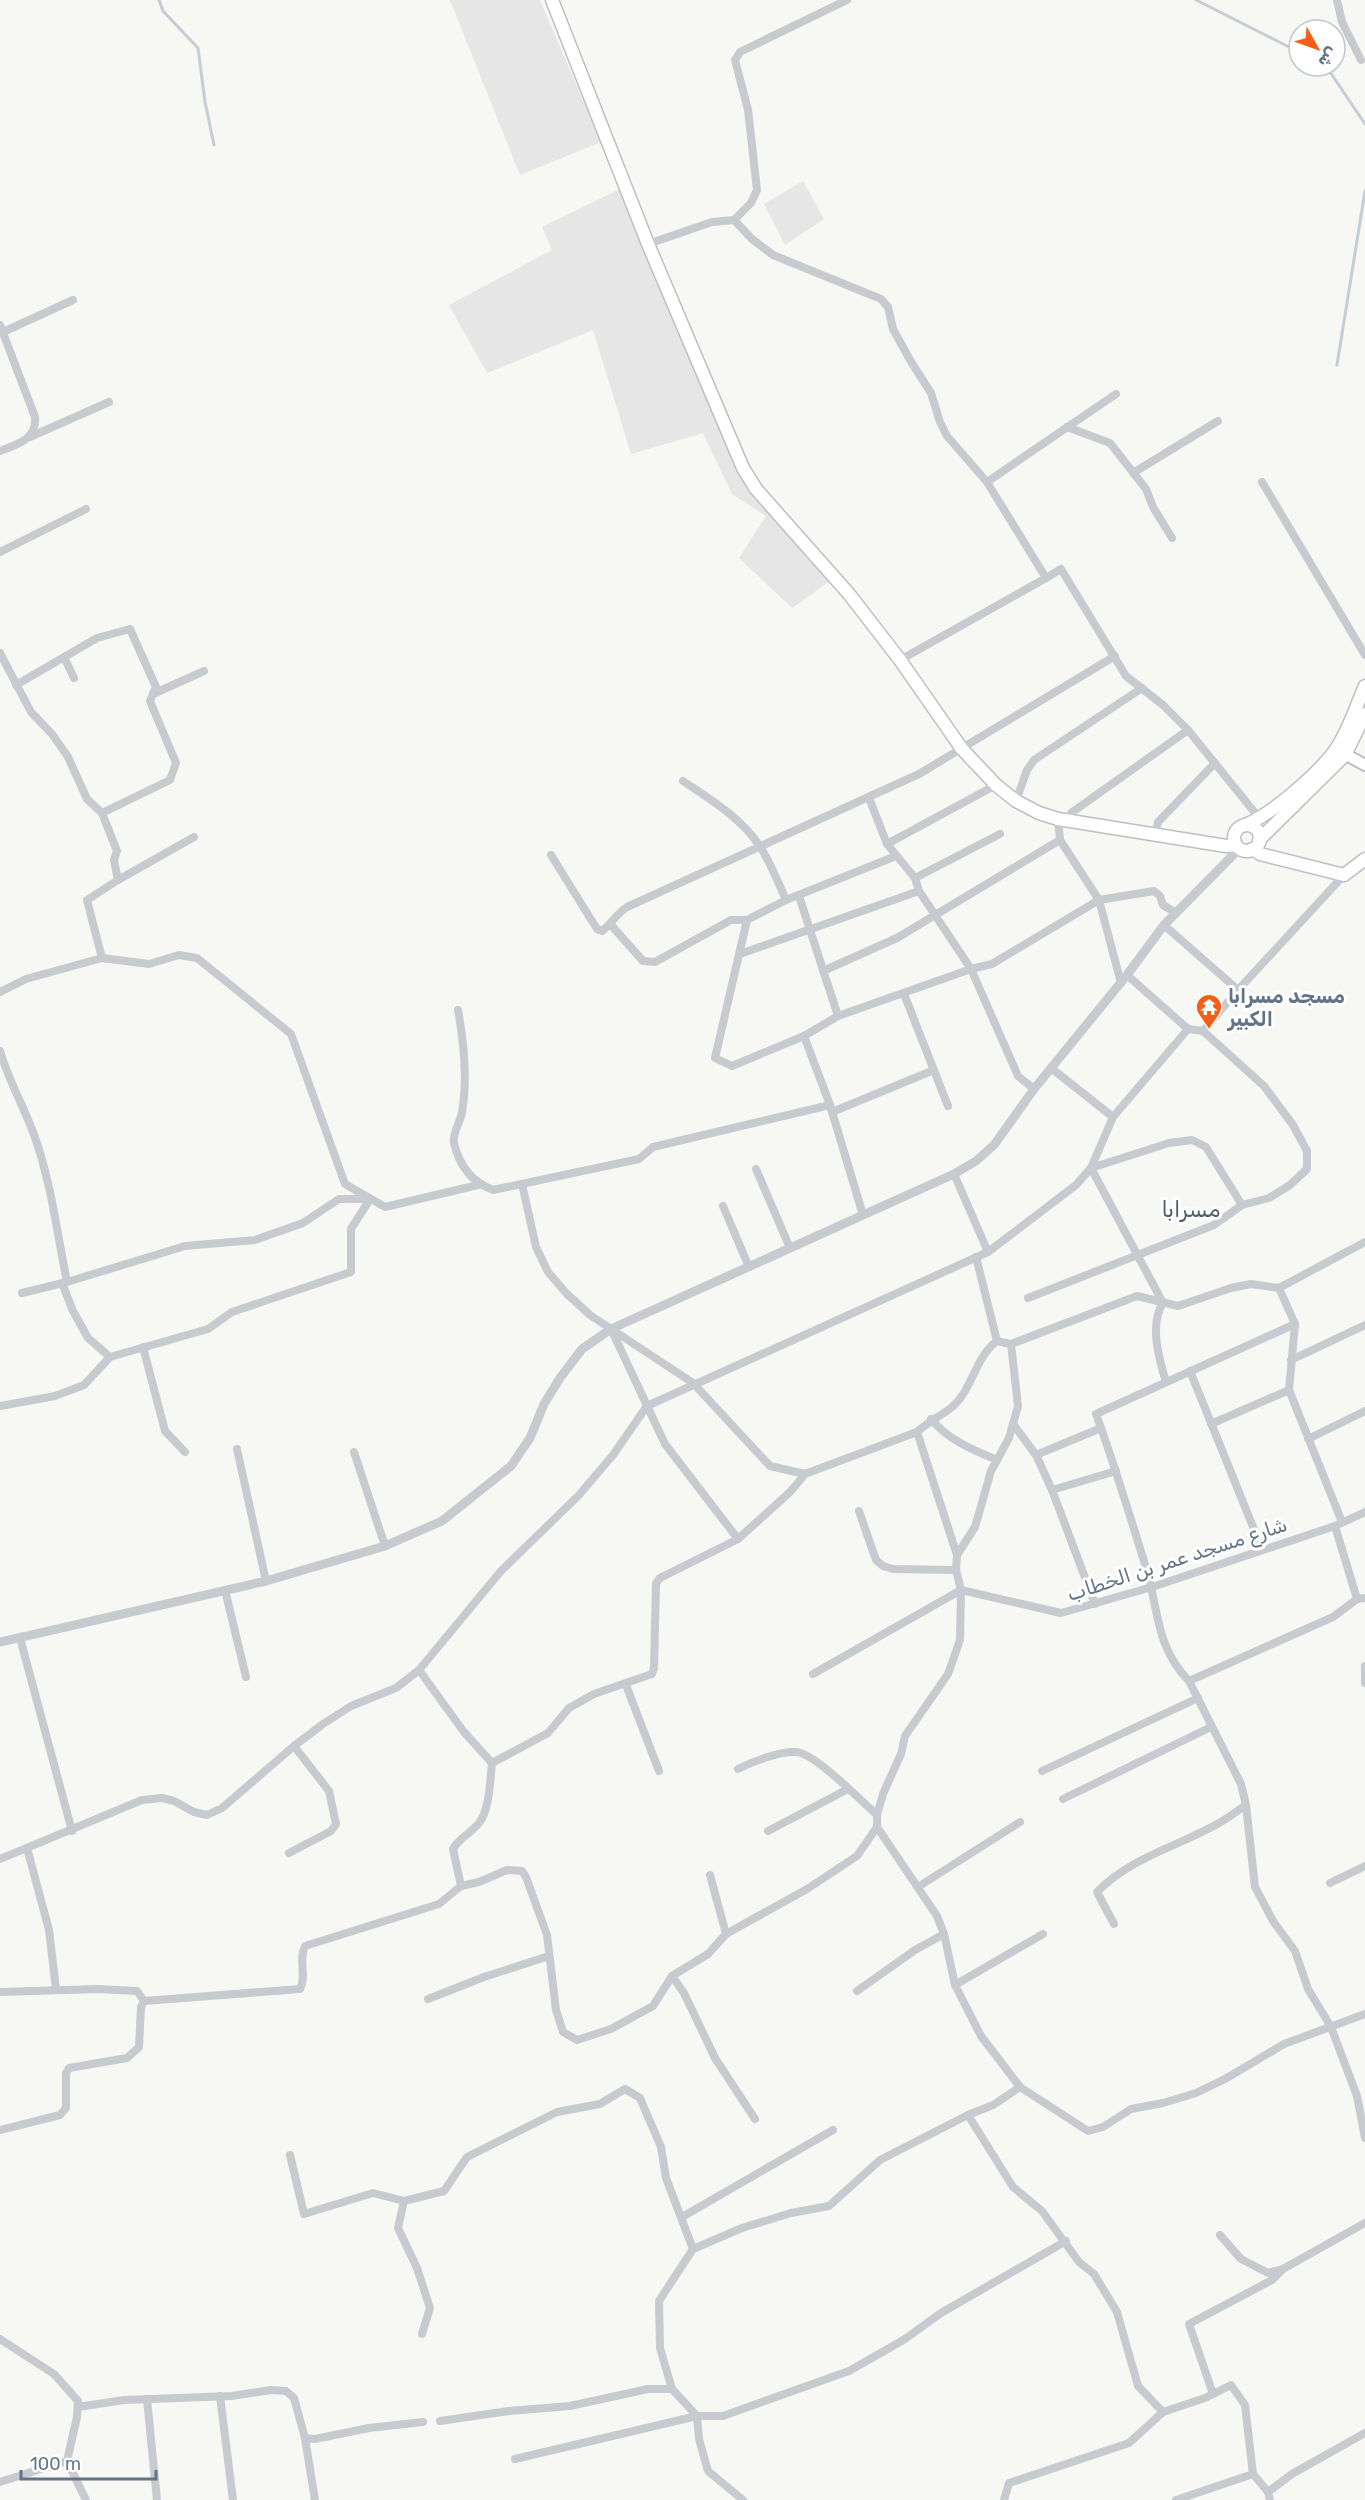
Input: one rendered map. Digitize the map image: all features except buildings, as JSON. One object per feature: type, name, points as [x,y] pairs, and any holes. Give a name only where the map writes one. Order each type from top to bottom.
[{"type":"main road","points":[[552,0],[648,244],[743,468],[756,489],[849,594],[900,660],[962,749],[996,785],[1016,801],[1039,813],[1063,820],[1226,846],[1247,846],[1340,752],[1365,714]]},
{"type":"main road","points":[[1365,686],[1340,752],[1274,809],[1235,833],[1247,846],[1260,854],[1344,875],[1365,859]]},
{"type":"main road","points":[[1340,752],[1365,765]]},
{"type":"main road","points":[[1245,825],[1256,829],[1247,846]]},
{"type":"street","points":[[648,244],[712,222],[734,220],[751,202],[757,190],[748,110],[735,60],[740,52],[847,0]]},
{"type":"street","points":[[1337,0],[1342,22],[1361,60]]},
{"type":"street","points":[[734,220],[752,239],[773,255],[881,299],[888,308],[893,329],[931,393],[947,436],[987,482],[1046,578]]},
{"type":"street","points":[[30,437],[36,425],[36,417],[1,328],[73,300]]},
{"type":"street","points":[[987,482],[1116,394]]},
{"type":"street","points":[[0,451],[109,402]]},
{"type":"street","points":[[1133,473],[1218,421]]},
{"type":"street","points":[[1067,427],[1110,443],[1146,489],[1153,507],[1172,538]]},
{"type":"street","points":[[1262,482],[1365,655]]},
{"type":"street","points":[[0,552],[86,509]]},
{"type":"street","points":[[900,660],[1061,568],[1126,675],[1163,705],[1188,730],[1260,819]]},
{"type":"street","points":[[16,685],[97,638],[130,629],[156,687],[150,701],[176,763],[170,780],[102,813]]},
{"type":"street","points":[[0,653],[31,712],[52,734],[68,758],[87,799],[102,813],[117,851],[114,860],[118,880]]},
{"type":"street","points":[[551,855],[597,929],[602,931],[611,925],[615,914],[627,907],[919,774],[1115,656]]},
{"type":"street","points":[[64,657],[74,678]]},
{"type":"street","points":[[153,694],[204,671]]},
{"type":"street","points":[[1016,801],[1027,770],[1034,760],[1142,688]]},
{"type":"street","points":[[1028,1298],[1214,1225],[1242,1205],[1269,1198],[1290,1185],[1307,1170],[1307,1151],[1293,1125],[1264,1086],[1203,1031],[1188,1029],[1124,979],[1099,900],[1060,840],[1063,820],[1071,813],[1188,730]]},
{"type":"street","points":[[1155,835],[1158,822],[1215,764]]},
{"type":"street","points":[[683,781],[728,811],[760,846],[786,900]]},
{"type":"street","points":[[887,844],[996,785]]},
{"type":"street","points":[[868,798],[887,844],[915,878],[919,891],[972,969],[1018,1076],[1034,1089]]},
{"type":"street","points":[[915,878],[1000,834]]},
{"type":"street","points":[[102,958],[87,900],[194,837]]},
{"type":"street","points":[[823,970],[897,938],[936,917],[1060,840]]},
{"type":"street","points":[[0,1642],[267,1581],[385,1546],[442,1521],[511,1466],[530,1438],[544,1404],[560,1378],[582,1350],[611,1329],[954,1174],[976,1161],[994,1145],[1034,1089],[1124,979],[1164,925],[1247,846]]},
{"type":"street","points":[[611,925],[643,962],[655,962],[731,920],[747,920],[786,900],[896,856]]},
{"type":"street","points":[[1203,1031],[1344,875]]},
{"type":"street","points":[[740,954],[919,891]]},
{"type":"street","points":[[747,920],[715,1058],[732,1066],[804,1036],[838,1016],[992,964],[1099,900],[1154,891],[1160,896],[1163,905],[1176,913]]},
{"type":"street","points":[[799,896],[838,1016]]},
{"type":"street","points":[[1164,925],[1238,990]]},
{"type":"street","points":[[0,992],[26,979],[102,958],[148,964],[179,955],[197,958],[291,1034],[345,1185],[385,1208],[478,1185],[493,1190],[639,1159],[653,1147],[831,1108],[934,1070]]},
{"type":"street","points":[[904,994],[948,1106]]},
{"type":"street","points":[[458,1010],[465,1054],[462,1112],[453,1140],[461,1163],[478,1185]]},
{"type":"street","points":[[0,1859],[142,1800],[162,1798],[174,1800],[194,1812],[207,1815],[222,1808],[294,1746],[351,1706],[396,1688],[419,1670],[501,1571],[579,1495],[613,1455],[647,1406],[693,1383],[988,1252],[1076,1185],[1091,1168],[1113,1117],[1188,1029]]},
{"type":"street","points":[[804,1036],[831,1108],[863,1215]]},
{"type":"street","points":[[0,1051],[33,1132],[48,1186],[65,1283],[74,1311],[88,1338],[110,1357]]},
{"type":"street","points":[[1051,1068],[1113,1117]]},
{"type":"street","points":[[1091,1168],[1169,1143],[1192,1140],[1206,1147],[1242,1205]]},
{"type":"street","points":[[1091,1168],[1163,1303]]},
{"type":"street","points":[[756,1169],[790,1248]]},
{"type":"street","points":[[954,1174],[988,1252]]},
{"type":"street","points":[[522,1184],[536,1247],[548,1272],[566,1293],[590,1315],[693,1383],[770,1466],[805,1474]]},
{"type":"street","points":[[22,1293],[65,1283],[185,1246],[255,1240],[303,1223],[339,1199],[370,1199]]},
{"type":"street","points":[[0,1406],[55,1396],[84,1385],[110,1357],[208,1329],[232,1312],[351,1272],[351,1229],[370,1199]]},
{"type":"street","points":[[723,1206],[749,1266]]},
{"type":"street","points":[[492,1763],[548,1733],[569,1708],[594,1694],[626,1685],[652,1674],[656,1583],[660,1578],[738,1539],[790,1492],[805,1474],[917,1432],[931,1419],[953,1407],[969,1383],[986,1349],[997,1341],[1011,1344],[1137,1296],[1178,1306],[1231,1288],[1251,1284],[1279,1288],[1365,1242]]},
{"type":"street","points":[[976,1257],[997,1341]]},
{"type":"street","points":[[1189,1681],[1333,1617],[1361,1599],[1339,1524],[1289,1390],[1294,1323],[1279,1288]]},
{"type":"street","points":[[1163,1303],[1158,1311],[1156,1337],[1159,1360],[1166,1382]]},
{"type":"street","points":[[1294,1323],[1096,1414],[1152,1587],[1159,1631],[1180,1671],[1189,1681],[1241,1784],[1246,1805],[1255,1887],[1273,1921],[1295,1951],[1308,1989],[1331,2027],[1357,2096],[1365,2138]]},
{"type":"street","points":[[1291,1360],[1365,1325]]},
{"type":"street","points":[[611,1329],[665,1444],[738,1539]]},
{"type":"street","points":[[957,1555],[975,1527],[991,1471],[1009,1438],[1018,1406],[1011,1344]]},
{"type":"street","points":[[144,1347],[165,1431],[184,1452]]},
{"type":"street","points":[[1190,1371],[1262,1549]]},
{"type":"street","points":[[1211,1424],[1289,1390]]},
{"type":"street","points":[[1308,1439],[1365,1411]]},
{"type":"street","points":[[931,1419],[939,1430],[969,1449],[997,1460]]},
{"type":"street","points":[[1013,1424],[1036,1455],[1052,1490],[1095,1604]]},
{"type":"street","points":[[1036,1455],[1101,1428]]},
{"type":"street","points":[[917,1432],[957,1555],[961,1590],[960,1640],[948,1674],[905,1736],[901,1754],[883,1794],[877,1815],[877,1827],[937,1916],[944,1934],[955,1985],[981,2036],[1020,2087],[1088,2131],[1103,2127],[1131,2109],[1164,2103],[1196,2093],[1225,2079],[1284,2044],[1365,2014]]},
{"type":"street","points":[[237,1449],[267,1581]]},
{"type":"street","points":[[354,1452],[385,1546]]},
{"type":"street","points":[[1052,1490],[1116,1471]]},
{"type":"street","points":[[859,1511],[876,1560],[883,1566],[893,1569],[957,1570]]},
{"type":"street","name":"شارع مسجد عمر بن الخطاب","points":[[961,1590],[1061,1613],[1152,1587],[1339,1524],[1365,1512]]},
{"type":"street","points":[[225,1590],[246,1677]]},
{"type":"street","points":[[813,1674],[961,1590]]},
{"type":"street","points":[[20,1638],[72,1831]]},
{"type":"street","points":[[1365,1666],[1365,1683]]},
{"type":"street","points":[[419,1670],[464,1732],[492,1763],[486,1807],[480,1822],[458,1841],[453,1849],[461,1886]]},
{"type":"street","points":[[626,1685],[659,1771]]},
{"type":"street","points":[[1041,1771],[1198,1698]]},
{"type":"street","points":[[1063,1799],[1211,1727]]},
{"type":"street","points":[[289,1853],[331,1831],[336,1824],[329,1791],[294,1746]]},
{"type":"street","points":[[738,1769],[756,1760],[795,1752],[810,1757],[877,1815]]},
{"type":"street","points":[[768,1831],[848,1789]]},
{"type":"street","points":[[1114,1924],[1097,1892],[1112,1876],[1163,1848],[1219,1824],[1246,1805]]},
{"type":"street","points":[[918,1887],[1020,1822]]},
{"type":"street","points":[[144,2001],[300,1989],[303,1984],[301,1954],[305,1947],[439,1904],[461,1886],[478,1882],[507,1870],[522,1871],[547,1935],[556,2010],[563,2032],[577,2040],[611,2029],[653,2006],[672,1976],[708,1954],[726,1934],[807,1889],[856,1856],[877,1827]]},
{"type":"street","points":[[27,1848],[49,1930],[56,1989]]},
{"type":"street","points":[[1330,1883],[1365,1866]]},
{"type":"street","points":[[710,1875],[726,1934]]},
{"type":"street","points":[[857,1991],[915,1950],[944,1934]]},
{"type":"street","points":[[955,1985],[1043,1934]]},
{"type":"street","points":[[428,1999],[484,1977],[549,1956]]},
{"type":"street","points":[[672,1976],[684,1992],[715,2058],[755,2119]]},
{"type":"street","points":[[0,1992],[56,1989],[137,1991],[144,2001]]},
{"type":"street","points":[[0,2130],[60,2115],[66,2108],[66,2073],[69,2068],[127,2058],[132,2054],[139,2047],[141,2007],[144,2001]]},
{"type":"street","points":[[743,2500],[708,2471],[699,2439],[696,2416],[672,2389],[660,2348],[659,2301],[693,2249],[742,2228],[790,2213],[829,2206],[880,2160],[968,2115],[993,2105],[1020,2087]]},
{"type":"street","points":[[290,2155],[304,2214],[373,2193],[404,2201],[444,2191],[467,2157],[557,2112],[600,2104],[625,2089],[640,2098],[661,2147],[666,2178],[693,2249]]},
{"type":"street","points":[[968,2115],[1013,2187],[1042,2211],[1066,2241],[1079,2262],[1094,2274],[1117,2312],[1138,2386],[1163,2412]]},
{"type":"street","points":[[682,2217],[833,2130]]},
{"type":"street","points":[[404,2201],[398,2228],[417,2268],[430,2308],[422,2334]]},
{"type":"street","points":[[1220,2235],[1241,2259],[1268,2273],[1283,2269],[1365,2223]]},
{"type":"street","points":[[516,2459],[696,2416],[723,2416],[849,2371],[904,2339],[940,2313],[1066,2241]]},
{"type":"street","points":[[1213,2394],[1189,2325],[1272,2280],[1283,2269]]},
{"type":"street","points":[[0,2339],[54,2374],[78,2401],[67,2461],[86,2500]]},
{"type":"street","points":[[1004,2500],[1009,2483],[1129,2443],[1163,2412],[1231,2385],[1245,2406],[1253,2474],[1269,2496],[1292,2474],[1365,2433]]},
{"type":"street","points":[[440,2421],[509,2411],[570,2406],[648,2389],[672,2389]]},
{"type":"street","points":[[78,2407],[124,2400],[220,2396],[271,2390],[286,2391],[294,2398],[305,2438],[315,2500]]},
{"type":"street","points":[[220,2396],[233,2500]]},
{"type":"street","points":[[147,2399],[157,2500]]},
{"type":"street","points":[[305,2438],[315,2439],[369,2428],[423,2422]]},
{"type":"street","points":[[0,2482],[67,2461]]},
{"type":"street","points":[[1176,2500],[1253,2474]]},
{"type":"shaded area","points":[[450,0],[540,0],[601,142],[520,175]]},
{"type":"shaded area","points":[[803,181],[824,219],[785,245],[764,204]]},
{"type":"shaded area","points":[[620,189],[744,480],[830,581],[792,608],[739,558],[766,516],[732,494],[703,433],[631,454],[593,330],[487,373],[449,305],[552,250],[542,227]]},
{"type":"waterway","points":[[159,0],[163,11],[198,48],[205,102],[214,145]]},
{"type":"waterway","points":[[1196,0],[1287,46]]},
{"type":"waterway","points":[[1334,78],[1365,124]]},
{"type":"waterway","points":[[1337,365],[1365,191]]},
{"type":"place","name":"مسجد مسرابا الكبير","points":[[1209,1030]]},
{"type":"district","name":"مسرابا","points":[[1191,1209]]}]
